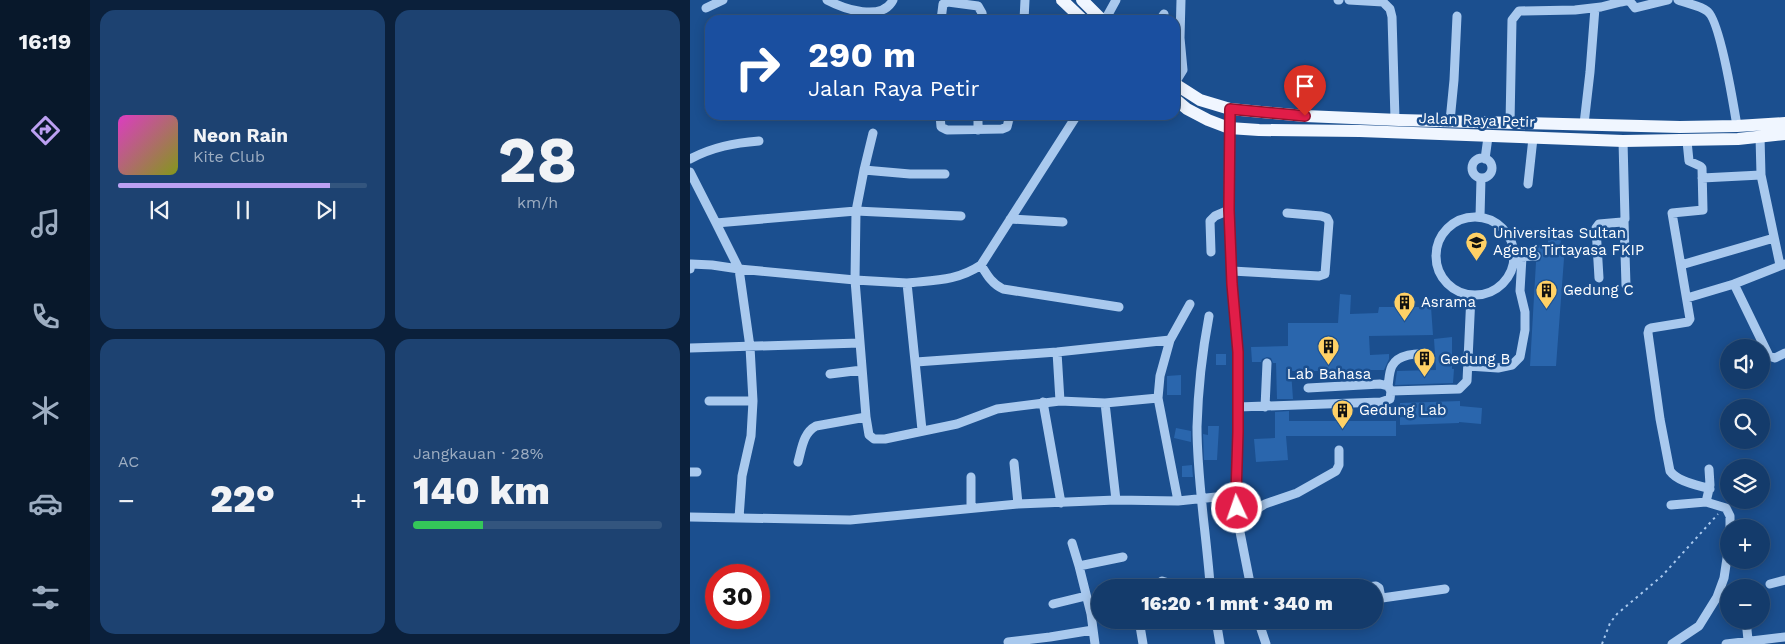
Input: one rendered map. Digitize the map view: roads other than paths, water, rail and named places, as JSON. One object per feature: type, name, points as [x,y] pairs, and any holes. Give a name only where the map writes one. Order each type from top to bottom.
[{"type":"main road","points":[[1062,0],[1078,15]]},
{"type":"main road","points":[[1082,0],[1098,15]]},
{"type":"main road","name":"Jalan Raya Petir","points":[[1180,87],[1200,100],[1230,109],[1305,116],[1680,127],[1785,123]]},
{"type":"main road","name":"Jalan Raya Petir","points":[[1180,104],[1186,109],[1208,120],[1229,128],[1623,141],[1738,139],[1785,134]]},
{"type":"street","points":[[706,8],[723,0]]},
{"type":"street","points":[[827,0],[848,8],[873,13],[884,10],[893,0]]},
{"type":"street","points":[[1024,15],[1025,0]]},
{"type":"street","points":[[1106,15],[1116,0]]},
{"type":"street","points":[[1180,75],[1183,70],[1180,38],[1181,0]]},
{"type":"street","points":[[1349,0],[1383,2],[1390,9],[1392,18],[1395,119]]},
{"type":"street","points":[[1510,123],[1512,20],[1515,14],[1519,11],[1595,8],[1629,0],[1635,8],[1668,0]]},
{"type":"street","points":[[1678,0],[1707,10],[1712,17],[1725,63],[1737,126]]},
{"type":"street","points":[[942,15],[943,4],[948,2],[978,6],[982,15]]},
{"type":"street","points":[[1584,124],[1595,8]]},
{"type":"street","points":[[1450,121],[1457,16]]},
{"type":"street","points":[[1230,109],[1229,210],[1238,352],[1236,495],[1249,579]]},
{"type":"street","points":[[940,120],[943,130],[1004,128],[1010,120]]},
{"type":"street","points":[[978,120],[978,130]]},
{"type":"street","points":[[690,269],[690,264],[712,265],[855,280],[908,283],[953,279],[972,272],[981,265],[1074,120]]},
{"type":"street","points":[[873,133],[856,211],[855,280],[869,435],[878,440],[957,424],[997,409],[1043,402],[1105,403],[1158,398]]},
{"type":"street","points":[[1687,298],[1734,284],[1783,265],[1774,238],[1761,175],[1760,136]]},
{"type":"street","points":[[1485,159],[1488,137]]},
{"type":"street","points":[[1528,184],[1534,138]]},
{"type":"street","points":[[690,159],[707,150],[759,141]]},
{"type":"street","points":[[1623,141],[1626,285]]},
{"type":"street","points":[[1687,141],[1689,161],[1700,166],[1703,210],[1672,213],[1690,321],[1649,329],[1650,350],[1670,471],[1680,479],[1710,489]]},
{"type":"street","points":[[1481,158],[1485,159],[1490,163],[1492,170],[1487,177],[1481,178],[1474,175],[1472,168],[1474,161],[1481,158]]},
{"type":"street","points":[[864,170],[910,174],[945,174]]},
{"type":"street","points":[[690,172],[739,269],[750,347],[753,400],[751,436],[742,476],[740,518]]},
{"type":"street","points":[[1702,178],[1761,175]]},
{"type":"street","points":[[1480,217],[1481,178]]},
{"type":"street","points":[[1211,252],[1210,221],[1215,216],[1229,210]]},
{"type":"street","points":[[716,223],[856,211],[909,212],[961,216]]},
{"type":"street","points":[[1232,270],[1319,276],[1325,274],[1329,222],[1327,218],[1287,213]]},
{"type":"street","points":[[1468,366],[1498,368],[1512,365],[1520,357],[1525,330],[1525,312],[1520,291],[1518,257],[1504,230],[1493,221],[1480,217],[1466,218],[1452,224],[1442,234],[1436,247],[1436,262],[1441,276],[1457,291],[1471,295],[1486,293],[1499,286],[1509,275],[1518,257]]},
{"type":"street","points":[[1010,219],[1063,222]]},
{"type":"street","points":[[1599,278],[1596,226],[1624,221]]},
{"type":"street","points":[[1681,264],[1774,238]]},
{"type":"street","points":[[1518,257],[1536,256]]},
{"type":"street","points":[[981,265],[990,279],[1003,290],[1119,307]]},
{"type":"street","points":[[908,283],[922,430]]},
{"type":"street","points":[[1734,284],[1769,356],[1775,358],[1785,353]]},
{"type":"street","points":[[1308,388],[1380,384],[1390,389],[1458,388],[1467,380],[1471,295]]},
{"type":"street","points":[[1178,501],[1158,398],[1160,376],[1170,340],[1190,304]]},
{"type":"street","points":[[1209,316],[1201,356],[1197,427],[1210,579]]},
{"type":"street","points":[[916,362],[1057,352],[1170,340]]},
{"type":"street","points":[[690,348],[860,343]]},
{"type":"street","points":[[1057,352],[1060,401]]},
{"type":"street","points":[[1238,407],[1381,402],[1390,399],[1391,367],[1395,362],[1417,353],[1428,354]]},
{"type":"street","points":[[1265,407],[1267,363]]},
{"type":"street","points":[[830,374],[862,370]]},
{"type":"street","points":[[709,401],[753,400]]},
{"type":"street","points":[[1043,402],[1061,503]]},
{"type":"street","points":[[1105,403],[1116,500]]},
{"type":"street","points":[[798,462],[806,434],[809,430],[816,426],[866,417]]},
{"type":"street","points":[[1239,520],[1265,504],[1297,493],[1336,471],[1339,465],[1339,450]]},
{"type":"street","points":[[1014,463],[1018,504]]},
{"type":"street","points":[[1706,502],[1710,489],[1708,469]]},
{"type":"street","points":[[971,477],[971,508]]},
{"type":"street","points":[[690,517],[850,520],[1018,504],[1116,500],[1178,501],[1236,495]]},
{"type":"street","points":[[1671,505],[1706,502],[1726,508],[1730,519]]},
{"type":"street","points":[[1072,543],[1086,596],[1091,606]]},
{"type":"street","points":[[1079,566],[1123,557]]},
{"type":"street","points":[[1672,644],[1699,626],[1713,603],[1724,578],[1725,569]]},
{"type":"street","points":[[1770,584],[1785,580]]},
{"type":"street","points":[[1383,597],[1445,589]]},
{"type":"street","points":[[1052,604],[1086,596]]},
{"type":"street","points":[[1140,629],[1143,644]]},
{"type":"street","points":[[1218,629],[1220,644]]},
{"type":"street","points":[[1261,629],[1266,644]]},
{"type":"street","points":[[1747,629],[1748,640]]},
{"type":"street","points":[[1008,642],[1093,630],[1095,644]]},
{"type":"street","points":[[1726,644],[1785,637]]},
{"type":"place","name":"Universitas Sultan Ageng Tirtayasa FKIP","points":[[1477,261]]},
{"type":"place","name":"Gedung C","points":[[1547,309]]},
{"type":"place","name":"Asrama","points":[[1405,321]]},
{"type":"place","name":"Lab Bahasa","points":[[1329,365]]},
{"type":"place","name":"Gedung B","points":[[1424,378]]},
{"type":"place","name":"Gedung Lab","points":[[1343,429]]}]
